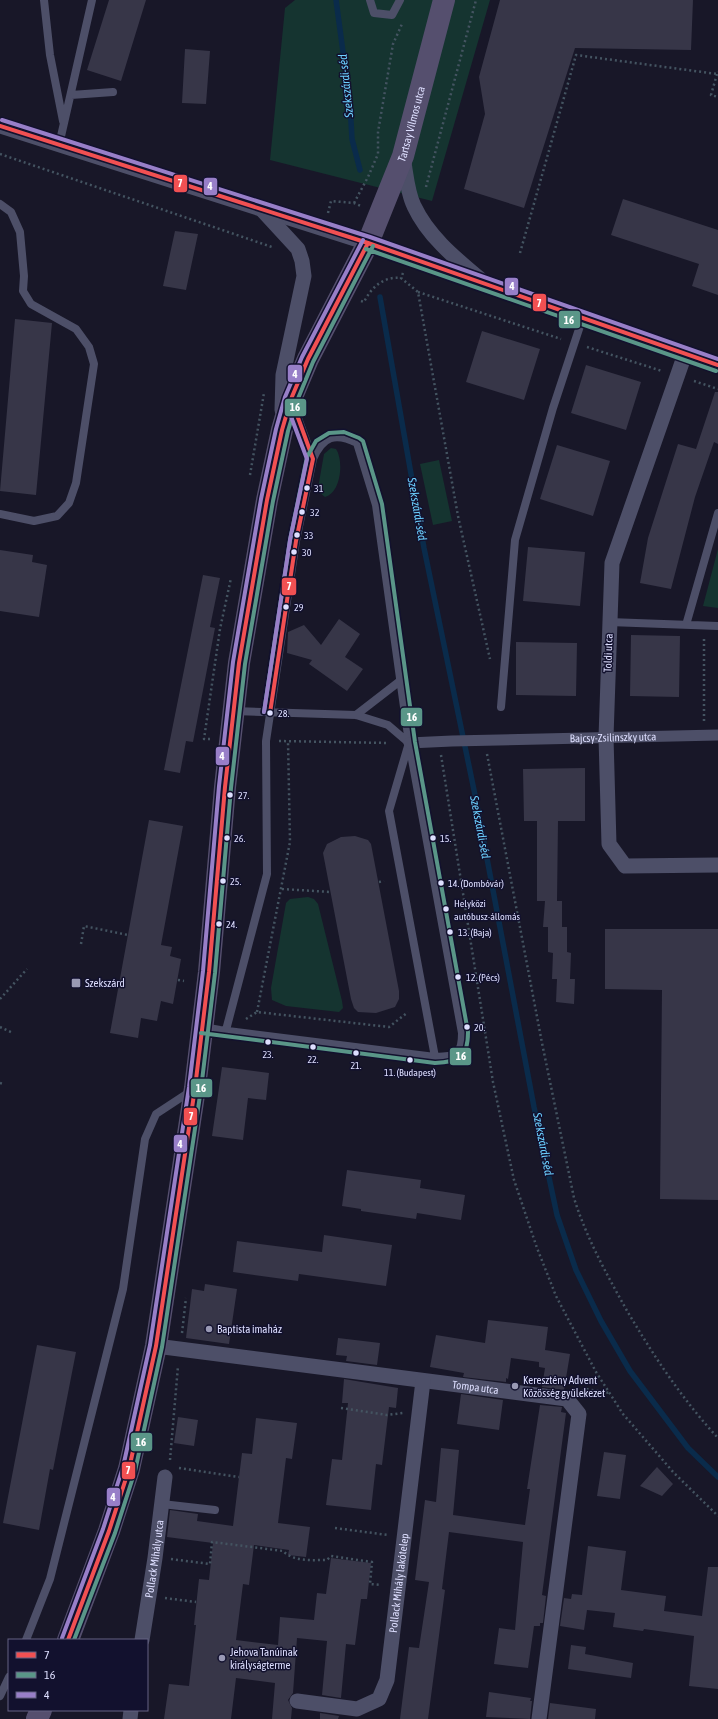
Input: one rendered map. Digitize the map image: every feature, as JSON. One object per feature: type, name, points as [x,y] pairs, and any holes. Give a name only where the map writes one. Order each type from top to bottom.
[{"type":"main road","name":"Tartsay Vilmos utca","points":[[368,243],[403,156],[444,0]]},
{"type":"main road","points":[[68,1639],[90,1586],[129,1469],[156,1346],[195,1088],[209,972],[233,711],[239,663],[267,500],[282,430],[291,399],[308,359],[368,243]]},
{"type":"street","points":[[0,126],[368,243],[718,365]]},
{"type":"street","points":[[403,156],[413,204],[427,228],[455,257],[487,285]]},
{"type":"street","points":[[262,210],[298,249],[302,261],[304,276],[283,375],[282,430]]},
{"type":"street","name":"Toldi utca","points":[[685,354],[612,563],[606,736],[609,844],[624,866],[718,865]]},
{"type":"street","name":"Bajcsy-Zsilinszky utca","points":[[409,743],[606,736],[718,735]]},
{"type":"street","name":"Tompa utca","points":[[156,1346],[567,1399]]},
{"type":"street","name":"Pollack Mihály lakótelep","points":[[297,1701],[357,1709],[379,1699],[387,1680],[423,1381]]},
{"type":"street","points":[[539,1719],[578,1414],[567,1399]]},
{"type":"street","name":"Pollack Mihály utca","points":[[142,1639],[162,1504],[171,1472]]},
{"type":"lane","points":[[44,0],[50,55],[64,124]]},
{"type":"lane","points":[[59,145],[92,0]]},
{"type":"lane","points":[[370,0],[374,13],[392,15],[400,0]]},
{"type":"lane","points":[[71,95],[113,92]]},
{"type":"lane","points":[[0,204],[11,212],[20,232],[24,276],[23,291],[31,304],[76,329],[89,347],[94,364],[76,482],[69,503],[57,516],[34,520],[0,514]]},
{"type":"lane","points":[[501,707],[515,540],[553,408],[583,317]]},
{"type":"lane","points":[[291,399],[313,459]]},
{"type":"lane","points":[[202,1027],[435,1057],[453,1056],[459,1052],[462,1046],[462,1033],[409,743],[376,505],[357,444],[344,437],[331,437],[318,447],[313,459],[296,542],[266,740],[266,874],[226,1030]]},
{"type":"lane","points":[[686,625],[718,513]]},
{"type":"lane","points":[[609,622],[718,626]]},
{"type":"lane","points":[[356,715],[400,680]]},
{"type":"lane","points":[[233,711],[356,715],[388,725],[409,743]]},
{"type":"lane","points":[[409,743],[389,811],[435,1057]]},
{"type":"lane","points":[[26,1639],[50,1579],[123,1289],[145,1139],[156,1114],[195,1088]]},
{"type":"lane","points":[[162,1504],[214,1510]]},
{"type":"lane","points":[[0,1696],[8,1679]]},
{"type":"path","points":[[424,195],[476,0]]},
{"type":"path","points":[[354,203],[378,154],[378,132],[393,44],[404,19]]},
{"type":"path","points":[[520,254],[576,55],[718,73],[711,95],[718,97]]},
{"type":"path","points":[[0,154],[274,248]]},
{"type":"path","points":[[401,278],[409,258]]},
{"type":"path","points":[[364,302],[369,292],[382,281],[390,278],[401,278],[418,292],[458,516],[491,661]]},
{"type":"path","points":[[704,626],[704,735]]},
{"type":"path","points":[[484,740],[542,1043],[574,1198],[582,1224],[610,1280],[649,1348],[693,1411],[718,1438]]},
{"type":"path","points":[[288,741],[409,743]]},
{"type":"path","points":[[438,742],[493,1082],[514,1180],[556,1296],[596,1372],[611,1393],[623,1414],[674,1473],[718,1516]]},
{"type":"path","points":[[379,882],[384,881]]},
{"type":"path","points":[[282,889],[330,892]]},
{"type":"path","points":[[81,944],[84,926],[128,934]]},
{"type":"path","points":[[0,999],[27,968]]},
{"type":"path","points":[[178,980],[184,981]]},
{"type":"path","points":[[257,1012],[389,1027],[408,1012]]},
{"type":"path","points":[[0,1027],[12,1033]]},
{"type":"path","points":[[567,1399],[586,1389],[611,1393]]},
{"type":"path","points":[[341,1408],[387,1415],[420,1412]]},
{"type":"path","points":[[171,1472],[239,1477]]},
{"type":"path","points":[[335,1528],[404,1537]]},
{"type":"path","points":[[166,1558],[210,1564],[212,1542],[283,1551],[289,1557],[306,1560],[327,1560],[331,1556],[372,1562],[370,1584],[398,1587]]},
{"type":"path","points":[[160,1597],[196,1602]]},
{"type":"green space","points":[[295,0],[490,0],[432,201],[270,160],[285,8]]},
{"type":"green space","points":[[331,448],[336,449],[338,454],[340,461],[340,476],[335,490],[325,497],[319,492],[318,488],[324,454]]},
{"type":"green space","points":[[439,460],[452,521],[433,525],[420,464]]},
{"type":"green space","points":[[718,549],[718,608],[703,606]]},
{"type":"green space","points":[[308,897],[314,899],[318,904],[342,1001],[343,1008],[339,1012],[286,1006],[272,1000],[271,988],[286,903],[290,899]]},
{"type":"building","points":[[109,0],[146,0],[121,81],[87,70]]},
{"type":"building","points":[[500,0],[693,0],[691,50],[575,48],[524,208],[464,189],[485,114],[479,77]]},
{"type":"building","points":[[185,49],[210,51],[206,104],[182,103]]},
{"type":"building","points":[[623,199],[718,230],[718,295],[692,286],[699,264],[611,235]]},
{"type":"building","points":[[175,231],[198,234],[186,290],[163,286]]},
{"type":"building","points":[[15,319],[52,323],[36,495],[0,491]]},
{"type":"building","points":[[482,331],[540,349],[524,400],[466,382]]},
{"type":"building","points":[[586,365],[641,382],[626,430],[571,413]]},
{"type":"building","points":[[715,392],[718,392],[718,444],[714,442],[695,497],[671,589],[640,583],[648,538],[678,444],[696,449]]},
{"type":"building","points":[[557,445],[610,461],[593,516],[540,499]]},
{"type":"building","points":[[528,547],[585,552],[580,606],[523,601]]},
{"type":"building","points":[[0,550],[33,555],[32,562],[47,565],[39,617],[0,611]]},
{"type":"building","points":[[203,575],[220,578],[210,627],[215,628],[193,742],[186,741],[180,773],[164,770]]},
{"type":"building","points":[[339,619],[360,634],[345,657],[363,669],[347,691],[309,664],[312,660],[287,653],[288,632],[304,625],[321,645]]},
{"type":"building","points":[[631,635],[680,636],[679,697],[630,696]]},
{"type":"building","points":[[516,642],[577,643],[576,696],[516,695]]},
{"type":"building","points":[[585,768],[585,821],[558,821],[557,901],[562,901],[562,927],[567,927],[567,952],[571,953],[570,979],[575,979],[574,1004],[556,1002],[557,979],[552,979],[553,953],[548,952],[548,927],[543,927],[545,901],[537,901],[537,821],[524,821],[523,769]]},
{"type":"building","points":[[149,820],[183,826],[161,945],[172,947],[170,956],[181,959],[173,1004],[161,1001],[157,1021],[141,1018],[138,1038],[110,1033]]},
{"type":"building","points":[[355,836],[368,840],[371,844],[399,991],[399,999],[395,1007],[376,1013],[358,1012],[354,1008],[351,999],[323,853],[327,844],[341,837]]},
{"type":"building","points":[[605,929],[718,929],[718,1200],[660,1199],[662,990],[605,989]]},
{"type":"building","points":[[222,1067],[269,1073],[266,1100],[248,1098],[243,1140],[212,1136]]},
{"type":"building","points":[[347,1170],[421,1180],[420,1188],[465,1195],[461,1220],[417,1213],[416,1219],[361,1211],[361,1209],[342,1206]]},
{"type":"building","points":[[324,1235],[392,1245],[386,1286],[299,1274],[298,1281],[233,1272],[237,1241],[322,1252]]},
{"type":"building","points":[[205,1284],[237,1289],[229,1344],[186,1338],[192,1289],[204,1291]]},
{"type":"building","points":[[488,1320],[548,1327],[545,1350],[570,1354],[564,1390],[542,1387],[545,1368],[539,1367],[539,1362],[511,1358],[508,1379],[506,1378],[506,1382],[463,1377],[464,1373],[430,1367],[436,1335],[485,1343]]},
{"type":"building","points":[[338,1338],[380,1343],[377,1365],[346,1361],[347,1356],[336,1355]]},
{"type":"building","points":[[37,1345],[76,1352],[53,1470],[50,1469],[39,1530],[3,1523]]},
{"type":"building","points":[[344,1379],[398,1388],[396,1408],[389,1407],[382,1465],[376,1464],[371,1510],[326,1505],[332,1459],[342,1460],[348,1403],[342,1403]]},
{"type":"building","points":[[461,1394],[503,1400],[499,1430],[457,1424]]},
{"type":"building","points":[[540,1405],[562,1407],[561,1412],[566,1413],[542,1595],[546,1596],[543,1623],[540,1623],[540,1626],[534,1626],[528,1668],[494,1664],[499,1628],[515,1630],[523,1542],[449,1532],[442,1589],[445,1590],[428,1719],[400,1719],[409,1647],[419,1648],[429,1582],[415,1580],[425,1500],[436,1502],[441,1448],[459,1450],[453,1515],[525,1525],[530,1489],[527,1489]]},
{"type":"building","points":[[178,1417],[198,1420],[194,1446],[174,1443]]},
{"type":"building","points":[[256,1418],[297,1423],[292,1459],[286,1458],[278,1523],[310,1527],[306,1557],[288,1555],[289,1550],[254,1545],[249,1585],[243,1584],[236,1640],[278,1645],[280,1617],[314,1620],[317,1593],[326,1594],[331,1558],[371,1563],[367,1599],[361,1599],[355,1645],[346,1644],[341,1698],[322,1695],[327,1641],[297,1638],[293,1693],[288,1700],[292,1708],[291,1719],[272,1719],[275,1683],[236,1678],[231,1719],[164,1719],[169,1684],[189,1686],[196,1625],[194,1625],[199,1579],[209,1580],[213,1543],[167,1537],[170,1510],[198,1514],[197,1521],[233,1526],[242,1453],[252,1454]]},
{"type":"building","points":[[604,1452],[626,1455],[620,1499],[597,1496]]},
{"type":"building","points":[[657,1467],[673,1484],[662,1496],[640,1486]]},
{"type":"building","points":[[588,1546],[626,1551],[621,1590],[666,1596],[664,1611],[702,1616],[708,1567],[718,1567],[718,1689],[689,1686],[694,1636],[644,1629],[643,1631],[613,1627],[615,1613],[587,1610],[584,1630],[560,1626],[564,1598],[571,1599],[572,1594],[582,1595]]},
{"type":"building","points":[[571,1645],[586,1647],[585,1654],[633,1663],[631,1678],[568,1669]]},
{"type":"building","points":[[489,1692],[531,1698],[530,1719],[486,1717]]},
{"type":"building","points":[[550,1703],[596,1709],[595,1719],[548,1719]]},
{"type":"building","points":[[320,1713],[339,1716],[338,1719],[320,1719]]},
{"type":"waterway","name":"Szekszárdi-séd","points":[[336,0],[350,104],[352,139],[360,170]]},
{"type":"waterway","name":"Szekszárdi-séd","points":[[380,297],[424,548],[475,795],[534,1107],[557,1215],[576,1270],[601,1321],[630,1371],[688,1448],[718,1477]]},
{"type":"transit line","name":"4","points":[[2,120],[370,237],[718,359]]},
{"type":"transit line","name":"7","points":[[0,126],[368,243],[718,365]]},
{"type":"transit line","name":"4","points":[[62,1638],[103,1529],[123,1467],[150,1345],[189,1087],[203,971],[219,786],[233,662],[261,499],[276,429],[285,397],[302,357],[363,240]]},
{"type":"transit line","name":"7","points":[[68,1639],[109,1531],[129,1469],[156,1346],[195,1088],[209,972],[225,787],[239,663],[267,500],[282,430],[291,399],[308,359],[368,243]]},
{"type":"transit line","name":"16","points":[[74,1639],[115,1533],[135,1471],[162,1347],[201,1089],[215,973],[231,788],[245,664],[273,501],[288,431],[297,401],[313,362],[373,246]]},
{"type":"transit line","name":"16","points":[[366,249],[716,371]]},
{"type":"transit line","name":"7","points":[[270,713],[296,541],[313,459],[293,404]]},
{"type":"transit line","name":"4","points":[[264,712],[290,540],[307,459],[287,406]]},
{"type":"transit line","name":"16","points":[[201,1033],[435,1063],[456,1060],[464,1053],[468,1041],[468,1032],[415,742],[382,504],[363,441],[344,432],[329,433],[316,441],[307,457],[290,540],[264,712]]},
{"type":"place","name":"31","points":[[307,488]]},
{"type":"place","name":"32","points":[[302,512]]},
{"type":"place","name":"33","points":[[297,535]]},
{"type":"place","name":"30","points":[[294,552]]},
{"type":"place","name":"29","points":[[286,607]]},
{"type":"place","name":"28.","points":[[270,713]]},
{"type":"place","name":"27.","points":[[230,795]]},
{"type":"place","name":"26.","points":[[227,838]]},
{"type":"place","name":"15.","points":[[433,838]]},
{"type":"place","name":"25.","points":[[223,881]]},
{"type":"place","name":"14. (Dombóvár)","points":[[441,883]]},
{"type":"place","name":"Helyközi autóbusz-állomás","points":[[446,909]]},
{"type":"place","name":"24.","points":[[219,924]]},
{"type":"place","name":"13. (Baja)","points":[[450,932]]},
{"type":"place","name":"12. (Pécs)","points":[[458,977]]},
{"type":"place","name":"Szekszárd","points":[[76,983]]},
{"type":"place","name":"20.","points":[[467,1027]]},
{"type":"place","name":"23.","points":[[268,1042]]},
{"type":"place","name":"22.","points":[[313,1047]]},
{"type":"place","name":"21.","points":[[356,1053]]},
{"type":"place","name":"11. (Budapest)","points":[[410,1060]]},
{"type":"place","name":"Baptista imaház","points":[[209,1329]]},
{"type":"place","name":"Keresztény Advent Közösség gyülekezet","points":[[515,1386]]},
{"type":"place","name":"Jehova Tanúinak királyságterme","points":[[222,1658]]}]
